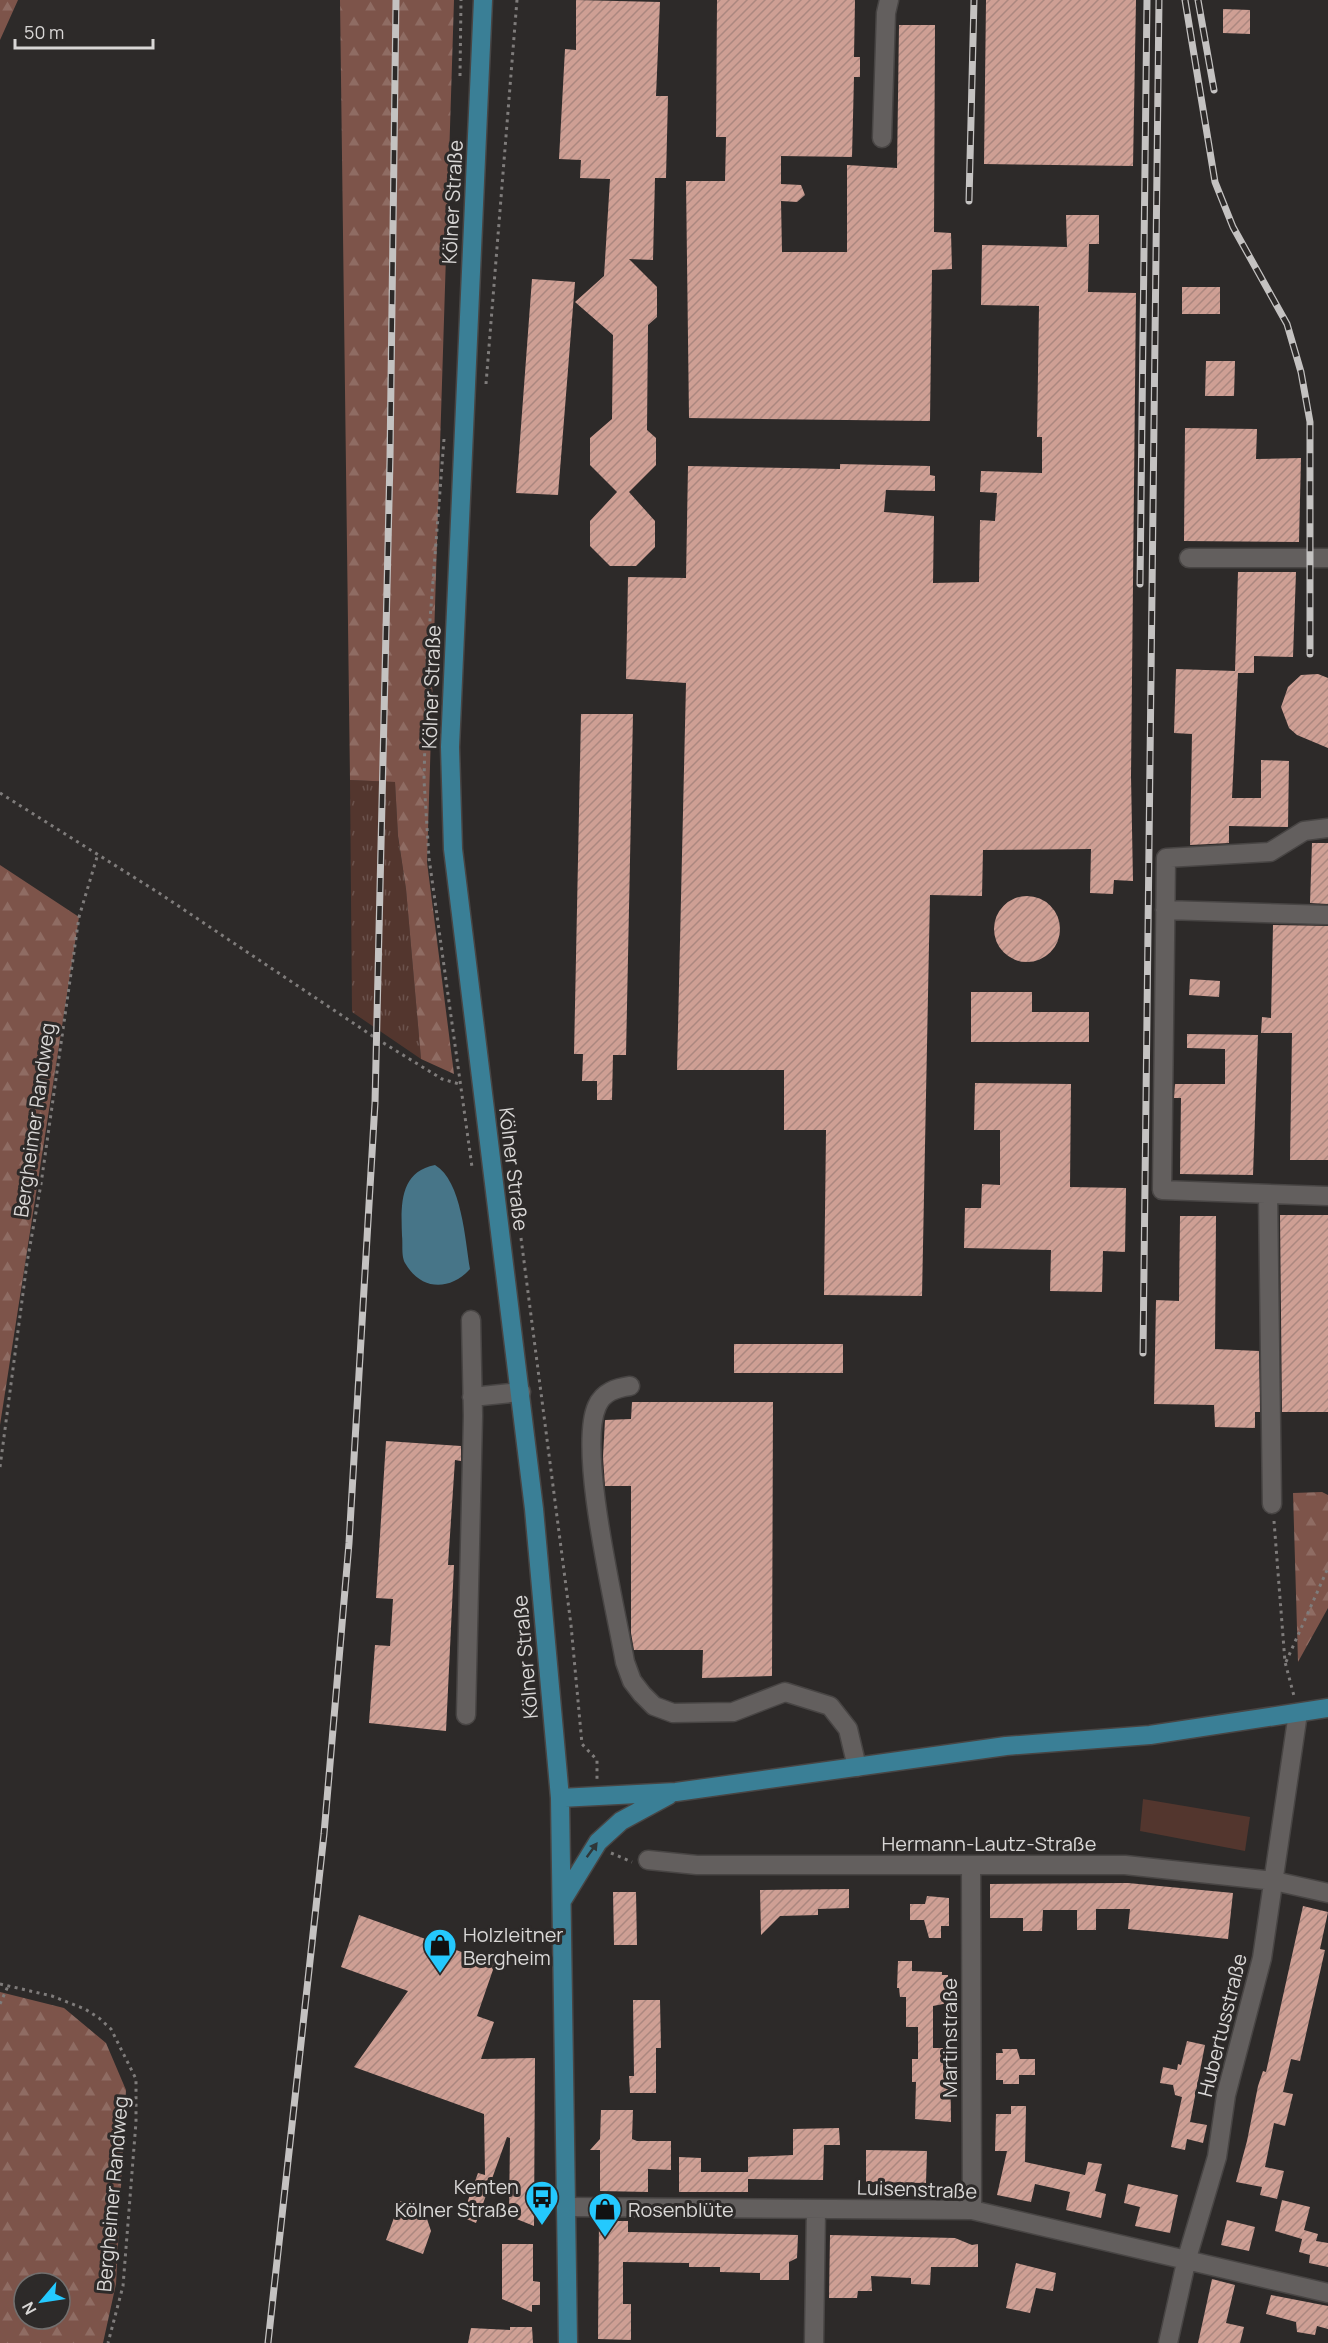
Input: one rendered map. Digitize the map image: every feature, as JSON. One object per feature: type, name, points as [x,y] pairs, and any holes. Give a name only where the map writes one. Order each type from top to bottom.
[{"type":"main road","name":"Kölner Straße","points":[[483,0],[450,747],[453,849],[521,1392],[560,1798],[568,2343]]},
{"type":"main road","points":[[560,1798],[676,1792],[1006,1746],[1150,1735],[1328,1708]]},
{"type":"main road","points":[[562,1900],[598,1842],[621,1821],[676,1792]]},
{"type":"street","points":[[882,138],[886,13],[889,0]]},
{"type":"street","points":[[1189,558],[1328,558]]},
{"type":"street","points":[[1328,828],[1304,831],[1270,852],[1166,858],[1162,1190],[1328,1196]]},
{"type":"street","points":[[1165,910],[1328,915]]},
{"type":"street","points":[[1268,1194],[1272,1504]]},
{"type":"street","points":[[466,1715],[472,1397],[471,1320]]},
{"type":"street","points":[[630,1386],[607,1393],[597,1405],[592,1422],[593,1483],[625,1662],[632,1681],[654,1706],[673,1713],[734,1712],[785,1692],[830,1706],[848,1729],[857,1767]]},
{"type":"street","points":[[472,1397],[521,1392]]},
{"type":"street","name":"Hubertusstraße","points":[[1168,2343],[1187,2258],[1217,2157],[1226,2095],[1262,1958],[1298,1713]]},
{"type":"street","name":"Hermann-Lautz-Straße","points":[[648,1860],[697,1865],[1125,1865],[1274,1881],[1328,1893]]},
{"type":"street","name":"Martinstraße","points":[[971,1866],[972,2210]]},
{"type":"street","name":"Luisenstraße","points":[[567,2207],[972,2210],[1187,2258],[1328,2293]]},
{"type":"street","points":[[814,2343],[816,2209]]},
{"type":"path","points":[[486,385],[517,0]]},
{"type":"path","points":[[0,793],[97,857],[159,893],[377,1039],[442,1079],[481,1086]]},
{"type":"path","name":"Bergheimer Randweg","points":[[0,1467],[27,1263],[41,1184],[79,917],[97,857]]},
{"type":"path","points":[[520,1233],[571,1625],[582,1744],[597,1761],[598,1796]]},
{"type":"path","points":[[1272,1504],[1285,1662],[1298,1713]]},
{"type":"path","points":[[1285,1662],[1328,1568]]},
{"type":"path","name":"Bergheimer Randweg","points":[[0,1984],[52,1996],[85,2009],[99,2018],[111,2030],[135,2079],[136,2122],[123,2286],[108,2343]]},
{"type":"path","points":[[0,2004],[8,1986]]},
{"type":"green space","points":[[0,0],[18,0],[0,40]]},
{"type":"green space","points":[[340,0],[454,0],[427,862],[454,1074],[421,1059],[406,889],[398,836],[395,782],[350,780]]},
{"type":"green space","points":[[350,780],[395,782],[398,837],[406,889],[421,1059],[352,1012]]},
{"type":"green space","points":[[0,865],[79,917],[0,1425]]},
{"type":"green space","points":[[1322,1492],[1328,1495],[1328,1608],[1298,1662],[1293,1493]]},
{"type":"green space","points":[[1143,1799],[1250,1817],[1245,1851],[1140,1831]]},
{"type":"green space","points":[[0,1992],[64,2008],[106,2043],[126,2090],[116,2284],[103,2343],[0,2343]]},
{"type":"water","points":[[435,1165],[444,1173],[457,1197],[470,1269],[454,1281],[436,1285],[419,1279],[405,1263],[402,1225],[403,1202],[408,1183],[423,1169]]},
{"type":"building","points":[[576,0],[660,2],[656,96],[668,96],[666,178],[655,178],[653,260],[629,259],[657,287],[657,317],[648,325],[647,430],[656,438],[656,465],[629,492],[655,521],[655,547],[636,566],[610,566],[590,546],[590,521],[617,492],[590,465],[590,438],[612,419],[613,335],[575,302],[604,276],[610,179],[580,178],[581,160],[559,159],[565,49],[576,50]]},
{"type":"building","points":[[717,0],[855,0],[854,57],[860,57],[860,77],[854,77],[852,157],[781,156],[781,184],[801,185],[805,195],[797,202],[781,201],[782,252],[847,252],[847,165],[897,168],[899,25],[935,25],[934,232],[951,233],[952,269],[932,270],[930,421],[689,418],[686,181],[725,181],[726,137],[716,137]]},
{"type":"building","points":[[986,0],[1136,0],[1133,166],[984,164]]},
{"type":"building","points":[[1223,9],[1250,10],[1250,34],[1223,33]]},
{"type":"building","points":[[1066,215],[1099,215],[1099,244],[1089,244],[1088,292],[1136,293],[1131,776],[1133,881],[1114,880],[1113,894],[1090,893],[1091,849],[983,850],[982,896],[930,895],[922,1296],[824,1295],[826,1130],[784,1130],[784,1070],[677,1070],[686,683],[626,679],[628,577],[686,578],[688,466],[840,469],[840,464],[930,466],[930,475],[935,476],[935,491],[886,490],[884,512],[934,516],[933,583],[979,582],[980,520],[995,521],[997,493],[980,492],[981,471],[1042,473],[1042,437],[1037,437],[1039,306],[981,305],[982,245],[1067,247]]},
{"type":"building","points":[[532,279],[575,282],[558,495],[516,493]]},
{"type":"building","points":[[1182,287],[1220,287],[1220,314],[1182,314]]},
{"type":"building","points":[[1206,361],[1235,361],[1234,396],[1205,396]]},
{"type":"building","points":[[1185,428],[1257,429],[1256,459],[1301,458],[1299,542],[1184,541]]},
{"type":"building","points":[[1238,572],[1296,572],[1293,657],[1254,656],[1254,673],[1238,673],[1232,798],[1261,798],[1261,760],[1289,761],[1288,827],[1229,826],[1229,843],[1190,845],[1192,734],[1174,733],[1176,669],[1235,671]]},
{"type":"building","points":[[1318,674],[1328,678],[1328,748],[1297,735],[1289,728],[1281,707],[1288,687],[1301,675]]},
{"type":"building","points":[[581,714],[633,714],[626,1055],[613,1055],[612,1100],[597,1100],[597,1081],[582,1081],[583,1054],[574,1054]]},
{"type":"building","points":[[1312,843],[1328,843],[1328,904],[1310,903]]},
{"type":"building","points":[[1027,896],[1040,899],[1050,906],[1057,916],[1060,929],[1057,942],[1050,952],[1040,959],[1027,962],[1014,959],[1004,952],[997,942],[994,929],[997,916],[1004,906],[1014,899]]},
{"type":"building","points":[[1273,925],[1328,926],[1328,1160],[1290,1160],[1292,1033],[1261,1033],[1262,1017],[1271,1018]]},
{"type":"building","points":[[1190,979],[1220,981],[1219,997],[1189,995]]},
{"type":"building","points":[[971,992],[1032,992],[1032,1012],[1089,1012],[1089,1042],[971,1042]]},
{"type":"building","points":[[1187,1034],[1258,1035],[1253,1175],[1180,1174],[1181,1098],[1174,1098],[1175,1084],[1225,1084],[1225,1049],[1187,1048]]},
{"type":"building","points":[[975,1083],[1071,1084],[1070,1187],[1126,1188],[1125,1252],[1103,1251],[1102,1292],[1050,1291],[1051,1250],[964,1248],[965,1208],[981,1208],[982,1184],[1000,1185],[1000,1130],[974,1130]]},
{"type":"building","points":[[1280,1215],[1328,1215],[1328,1412],[1282,1412]]},
{"type":"building","points":[[1180,1216],[1216,1216],[1215,1349],[1259,1351],[1260,1412],[1255,1412],[1255,1428],[1215,1427],[1214,1405],[1154,1404],[1156,1300],[1179,1301]]},
{"type":"building","points":[[734,1344],[843,1344],[843,1373],[734,1373]]},
{"type":"building","points":[[632,1402],[773,1402],[772,1676],[702,1678],[703,1650],[634,1650],[631,1633],[631,1486],[605,1486],[603,1457],[605,1420],[631,1419]]},
{"type":"building","points":[[386,1441],[461,1446],[461,1461],[455,1460],[448,1565],[454,1565],[446,1731],[369,1723],[375,1645],[390,1646],[393,1599],[376,1598]]},
{"type":"building","points":[[1128,1883],[1233,1893],[1228,1939],[1128,1929],[1130,1909],[1096,1909],[1096,1930],[1077,1930],[1077,1910],[1043,1910],[1042,1931],[1023,1931],[1023,1918],[990,1918],[990,1884]]},
{"type":"building","points":[[849,1889],[849,1908],[818,1909],[818,1915],[780,1916],[761,1935],[760,1890]]},
{"type":"building","points":[[613,1892],[636,1892],[637,1945],[614,1945]]},
{"type":"building","points":[[927,1896],[949,1898],[949,1926],[941,1926],[941,1938],[929,1938],[924,1920],[910,1920],[910,1904],[925,1904]]},
{"type":"building","points":[[1303,1906],[1328,1912],[1320,1949],[1325,1950],[1300,2061],[1291,2059],[1283,2092],[1293,2094],[1285,2126],[1274,2123],[1265,2167],[1284,2171],[1277,2199],[1260,2195],[1262,2187],[1236,2182],[1258,2086],[1263,2071],[1266,2072]]},
{"type":"building","points":[[359,1915],[495,1964],[477,2016],[494,2022],[481,2059],[535,2058],[534,2226],[509,2216],[510,2138],[507,2137],[476,2223],[462,2217],[478,2173],[485,2175],[484,2114],[354,2067],[408,1991],[341,1967]]},
{"type":"building","points":[[898,1961],[912,1961],[912,1971],[942,1972],[942,1975],[948,1975],[948,2003],[933,2006],[933,2048],[944,2048],[944,2052],[950,2052],[951,2122],[915,2119],[916,2082],[912,2082],[912,2059],[918,2059],[918,2027],[906,2027],[906,1997],[900,1997],[899,1988],[897,1988]]},
{"type":"building","points":[[633,2000],[660,2000],[661,2048],[656,2048],[656,2093],[630,2093],[629,2076],[634,2076]]},
{"type":"building","points":[[1187,2041],[1205,2045],[1190,2122],[1207,2125],[1203,2143],[1187,2139],[1185,2150],[1171,2147],[1182,2097],[1175,2095],[1173,2085],[1160,2083],[1163,2067],[1177,2070],[1178,2064],[1181,2065]]},
{"type":"building","points":[[1002,2049],[1017,2049],[1020,2059],[1035,2059],[1035,2075],[1019,2075],[1019,2084],[1003,2084],[1003,2080],[996,2080],[996,2053],[1003,2053]]},
{"type":"building","points":[[1011,2106],[1026,2106],[1025,2162],[1085,2175],[1088,2162],[1102,2164],[1095,2191],[1106,2194],[1101,2218],[1066,2210],[1070,2192],[1035,2184],[1031,2202],[997,2195],[1007,2151],[995,2151],[996,2114],[1011,2114]]},
{"type":"building","points":[[601,2110],[633,2110],[632,2139],[671,2141],[671,2170],[648,2169],[648,2192],[600,2191],[600,2150],[590,2150],[600,2139]]},
{"type":"building","points":[[839,2128],[840,2145],[824,2145],[823,2180],[748,2179],[748,2192],[679,2192],[679,2157],[701,2158],[701,2172],[748,2172],[748,2157],[793,2155],[793,2129]]},
{"type":"building","points":[[866,2150],[927,2151],[926,2183],[866,2182]]},
{"type":"building","points":[[1128,2184],[1178,2195],[1170,2233],[1135,2226],[1140,2207],[1124,2203]]},
{"type":"building","points":[[1282,2200],[1310,2207],[1304,2230],[1318,2234],[1316,2241],[1328,2243],[1328,2267],[1309,2263],[1310,2255],[1299,2252],[1303,2235],[1302,2239],[1275,2231]]},
{"type":"building","points":[[400,2201],[424,2210],[431,2231],[423,2254],[386,2240]]},
{"type":"building","points":[[1227,2220],[1255,2227],[1249,2251],[1221,2245]]},
{"type":"building","points":[[599,2221],[628,2221],[628,2232],[798,2235],[797,2258],[789,2262],[789,2280],[760,2280],[760,2273],[720,2272],[720,2267],[689,2267],[689,2263],[623,2262],[623,2304],[631,2304],[631,2340],[598,2339]]},
{"type":"building","points":[[830,2235],[955,2238],[972,2245],[978,2244],[978,2267],[931,2267],[930,2285],[911,2284],[911,2278],[871,2276],[872,2291],[858,2291],[857,2298],[829,2298]]},
{"type":"building","points":[[502,2244],[533,2244],[533,2281],[540,2282],[540,2305],[532,2305],[532,2312],[502,2299]]},
{"type":"building","points":[[1016,2263],[1056,2273],[1053,2291],[1036,2288],[1030,2313],[1006,2308]]},
{"type":"building","points":[[1212,2279],[1235,2285],[1226,2323],[1244,2327],[1240,2343],[1198,2343]]},
{"type":"building","points":[[1271,2295],[1328,2306],[1328,2329],[1317,2326],[1315,2335],[1297,2332],[1296,2322],[1266,2314]]},
{"type":"building","points":[[510,2327],[532,2327],[533,2343],[468,2343],[471,2328],[510,2330]]},
{"type":"railway","points":[[268,2343],[324,1834],[349,1543],[375,1103],[390,459],[396,0]]},
{"type":"railway","points":[[969,201],[974,0]]},
{"type":"railway","points":[[1140,584],[1147,0]]},
{"type":"railway","points":[[1143,1353],[1159,0]]},
{"type":"railway","points":[[1185,0],[1215,182],[1233,227],[1287,324],[1301,372],[1310,422],[1310,654]]},
{"type":"railway","points":[[1198,0],[1214,90]]},
{"type":"place","name":"Holzleitner Bergheim","points":[[440,1974]]},
{"type":"place","name":"Kenten Kölner Straße","points":[[542,2226]]},
{"type":"place","name":"Rosenblüte","points":[[605,2238]]}]
